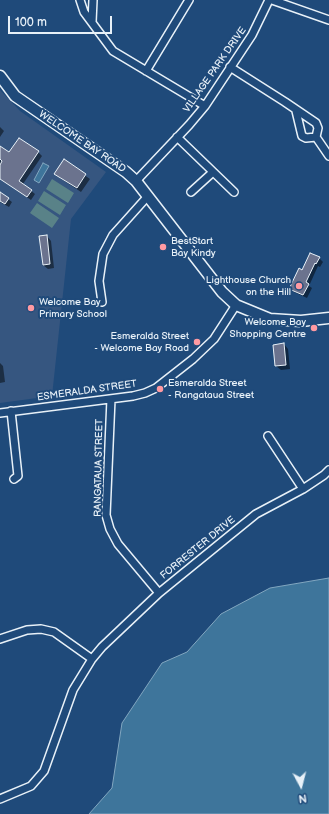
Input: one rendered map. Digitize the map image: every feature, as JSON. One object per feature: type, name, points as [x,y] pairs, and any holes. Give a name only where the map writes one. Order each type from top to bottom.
[{"type":"main road","name":"WELCOME BAY ROAD","points":[[0,76],[15,96],[126,172],[136,181],[222,292],[236,304],[270,319],[301,321],[329,318]]},
{"type":"street","points":[[80,0],[82,7],[113,50],[204,106]]},
{"type":"street","points":[[92,22],[93,0]]},
{"type":"street","points":[[146,71],[189,0]]},
{"type":"street","name":"VILLAGE PARK DRIVE","points":[[136,181],[204,106],[257,26],[269,0]]},
{"type":"street","points":[[272,0],[329,20]]},
{"type":"street","points":[[230,67],[316,124],[318,128],[316,137],[329,156]]},
{"type":"street","points":[[296,110],[302,136],[306,138],[316,137]]},
{"type":"street","points":[[177,137],[234,192]]},
{"type":"street","points":[[191,192],[213,172]]},
{"type":"street","points":[[102,302],[99,281],[103,254],[113,235],[148,196]]},
{"type":"street","name":"ESMERALDA STREET","points":[[0,413],[111,399],[145,393],[174,375],[214,339],[236,304]]},
{"type":"street","name":"RANGATAUA STREET","points":[[111,399],[106,515],[110,529],[118,544],[159,593]]},
{"type":"street","points":[[11,411],[18,476],[14,479]]},
{"type":"street","points":[[268,436],[303,489]]},
{"type":"street","name":"FORRESTER DRIVE","points":[[0,799],[31,786],[44,771],[68,702],[92,659],[102,647],[159,593],[256,514],[303,489],[329,470]]},
{"type":"street","points":[[0,639],[27,630],[40,629],[54,632],[92,659]]},
{"type":"shaded area","name":"Welcome Bay Primary School","points":[[0,90],[20,111],[106,172],[71,219],[52,396],[0,403]]},
{"type":"shaded area","points":[[43,163],[49,166],[39,183],[34,180]]},
{"type":"shaded area","points":[[329,578],[329,814],[89,814],[112,788],[122,723],[162,663],[187,652],[221,614],[270,588]]},
{"type":"green space","points":[[52,179],[74,193],[68,203],[46,189]]},
{"type":"green space","points":[[44,191],[66,205],[60,215],[38,201]]},
{"type":"green space","points":[[37,203],[59,218],[52,228],[30,213]]},
{"type":"building","points":[[19,138],[39,151],[19,181],[32,190],[27,197],[0,179],[0,165],[2,161],[0,159],[0,146],[9,152]]},
{"type":"building","points":[[64,159],[86,174],[77,188],[54,174]]},
{"type":"building","points":[[0,192],[9,198],[5,204],[0,201]]},
{"type":"building","points":[[47,235],[50,264],[43,265],[39,236]]},
{"type":"building","points":[[310,253],[320,257],[316,264],[315,263],[306,282],[309,284],[303,295],[289,289],[299,268],[302,270]]},
{"type":"building","points":[[284,343],[286,365],[275,366],[273,345]]},
{"type":"place","name":"BestStart Bay Kindy","points":[[163,247]]},
{"type":"place","name":"Lighthouse Church on the Hill","points":[[299,286]]},
{"type":"place","name":"Welcome Bay Primary School","points":[[31,308]]},
{"type":"place","name":"Welcome Bay Shopping Centre","points":[[314,328]]},
{"type":"place","name":"Esmeralda Street - Welcome Bay Road","points":[[197,342]]},
{"type":"place","name":"Esmeralda Street - Rangataua Street","points":[[160,389]]}]
